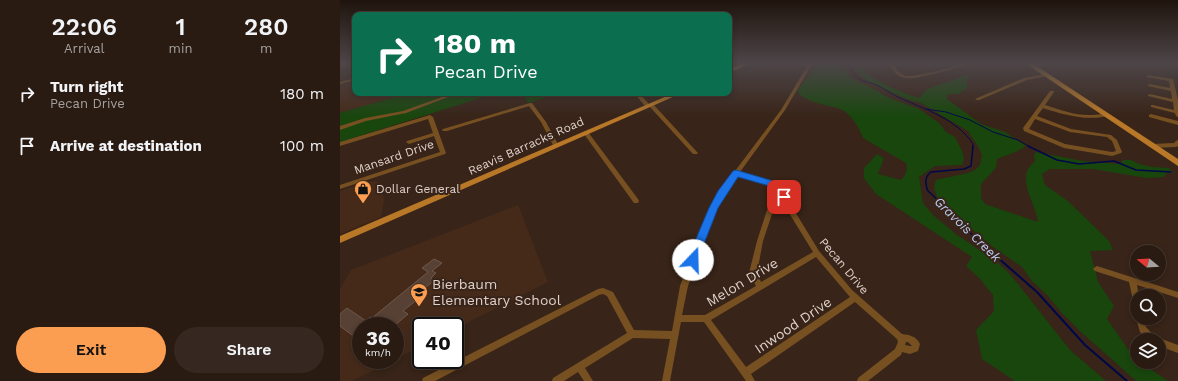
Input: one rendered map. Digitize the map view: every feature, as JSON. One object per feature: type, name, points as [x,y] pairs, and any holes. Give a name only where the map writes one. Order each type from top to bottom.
[{"type":"main road","points":[[1054,81],[1178,163]]},
{"type":"main road","name":"Reavis Barracks Road","points":[[340,240],[671,96]]},
{"type":"street","points":[[666,381],[674,335],[688,275],[710,217],[721,194],[779,116],[800,81]]},
{"type":"street","points":[[977,99],[1021,81]]},
{"type":"street","points":[[1153,106],[1178,113],[1171,81]]},
{"type":"street","points":[[1150,85],[1174,90]]},
{"type":"street","points":[[1034,117],[1070,130],[1105,135],[1114,140],[1119,152],[1117,154],[1064,146],[1026,130],[1026,128],[1052,92]]},
{"type":"street","points":[[1150,95],[1176,101]]},
{"type":"street","points":[[340,128],[365,120],[404,112],[449,96]]},
{"type":"street","points":[[639,96],[695,153]]},
{"type":"street","points":[[445,130],[530,104],[543,122],[556,146]]},
{"type":"street","points":[[1043,106],[1087,118],[1106,115]]},
{"type":"street","points":[[1151,116],[1178,123]]},
{"type":"street","name":"Mansard Drive","points":[[340,144],[430,117],[443,153],[340,187]]},
{"type":"street","points":[[586,133],[636,201]]},
{"type":"street","points":[[409,142],[435,134]]},
{"type":"street","points":[[1152,146],[1176,145],[1178,142]]},
{"type":"street","name":"Pecan Drive","points":[[736,173],[776,185],[784,195],[791,211],[817,253],[855,298],[901,342],[861,381]]},
{"type":"street","points":[[760,286],[753,273],[760,241],[770,210],[784,195]]},
{"type":"street","name":"Melon Drive","points":[[678,318],[706,319],[817,253]]},
{"type":"street","points":[[1097,269],[1130,279]]},
{"type":"street","points":[[1135,281],[1178,295]]},
{"type":"street","points":[[426,381],[593,294],[604,291],[610,294],[632,334]]},
{"type":"street","name":"Inwood Drive","points":[[745,373],[855,298]]},
{"type":"street","points":[[706,319],[751,381]]},
{"type":"street","points":[[556,381],[632,334],[674,335]]},
{"type":"street","points":[[1166,345],[1178,349]]},
{"type":"street","points":[[580,367],[589,381]]},
{"type":"shaded area","points":[[352,81],[352,96],[399,96],[340,113],[340,84]]},
{"type":"shaded area","points":[[376,181],[381,183],[384,200],[381,217],[340,234],[340,191],[367,182]]},
{"type":"shaded area","name":"Bierbaum Elementary School","points":[[518,205],[548,282],[464,324],[464,317],[412,317],[412,350],[404,354],[404,317],[352,317],[352,369],[376,369],[352,381],[340,381],[340,289],[351,270]]},
{"type":"green space","points":[[805,81],[856,81],[887,97],[919,109],[939,123],[946,132],[955,137],[964,159],[962,165],[935,166],[919,177],[923,203],[932,214],[957,235],[996,261],[1010,274],[1070,350],[1106,381],[1015,381],[982,359],[976,330],[994,311],[993,295],[979,278],[966,266],[972,257],[876,194],[864,178],[864,168],[877,154],[884,158],[878,174],[901,180],[906,172],[906,163],[863,138],[854,121],[844,111],[806,99],[797,91]]},
{"type":"green space","points":[[867,81],[879,81],[919,98],[927,89],[951,81],[967,81],[968,87],[958,94],[947,94],[947,99],[981,124],[1005,132],[1026,146],[997,159],[996,168],[981,184],[981,198],[985,204],[1038,222],[1026,183],[1027,171],[1035,161],[1034,155],[1036,152],[1083,161],[1120,164],[1123,160],[1131,160],[1139,164],[1152,167],[1169,168],[1173,173],[1167,173],[1164,177],[1147,178],[1093,169],[1050,169],[1042,174],[1045,185],[1068,201],[1109,241],[1113,250],[1090,251],[1098,282],[1114,306],[1107,319],[1130,352],[1130,369],[1150,369],[1168,381],[1137,381],[1134,379],[1061,312],[1048,296],[1032,281],[1022,267],[993,247],[937,197],[934,187],[936,180],[975,170],[980,165],[982,156],[979,148],[968,131],[921,103],[907,99]]},
{"type":"green space","points":[[399,96],[487,96],[340,142],[340,113]]},
{"type":"green space","points":[[524,96],[550,96],[528,103]]},
{"type":"building","name":"Bierbaum Elementary School","points":[[434,259],[442,263],[432,271],[436,273],[431,278],[435,280],[421,291],[425,293],[403,311],[408,314],[404,317],[373,317],[428,272],[422,268]]},
{"type":"building","name":"Bierbaum Elementary School","points":[[347,308],[360,317],[352,317],[352,335],[340,326],[340,314]]},
{"type":"waterway","name":"Gravois Creek","points":[[864,81],[879,86],[895,96],[949,121],[966,135],[973,146]]},
{"type":"waterway","points":[[926,109],[946,112],[970,120],[993,132],[1018,140],[1030,147]]},
{"type":"waterway","name":"Gravois Creek","points":[[973,146],[971,166],[964,169],[931,172],[926,178],[926,183],[928,191],[961,221],[973,236],[990,251]]},
{"type":"waterway","points":[[1030,147],[1057,160],[1079,164],[1114,161],[1136,170],[1171,172]]},
{"type":"waterway","name":"Gravois Creek","points":[[989,250],[1037,292],[1085,345],[1127,381]]},
{"type":"place","name":"Dollar General","points":[[363,204]]},
{"type":"place","name":"Bierbaum Elementary School","points":[[419,307]]},
{"type":"route","points":[[693,260],[713,208],[736,173],[776,185],[780,188],[784,197]]}]
